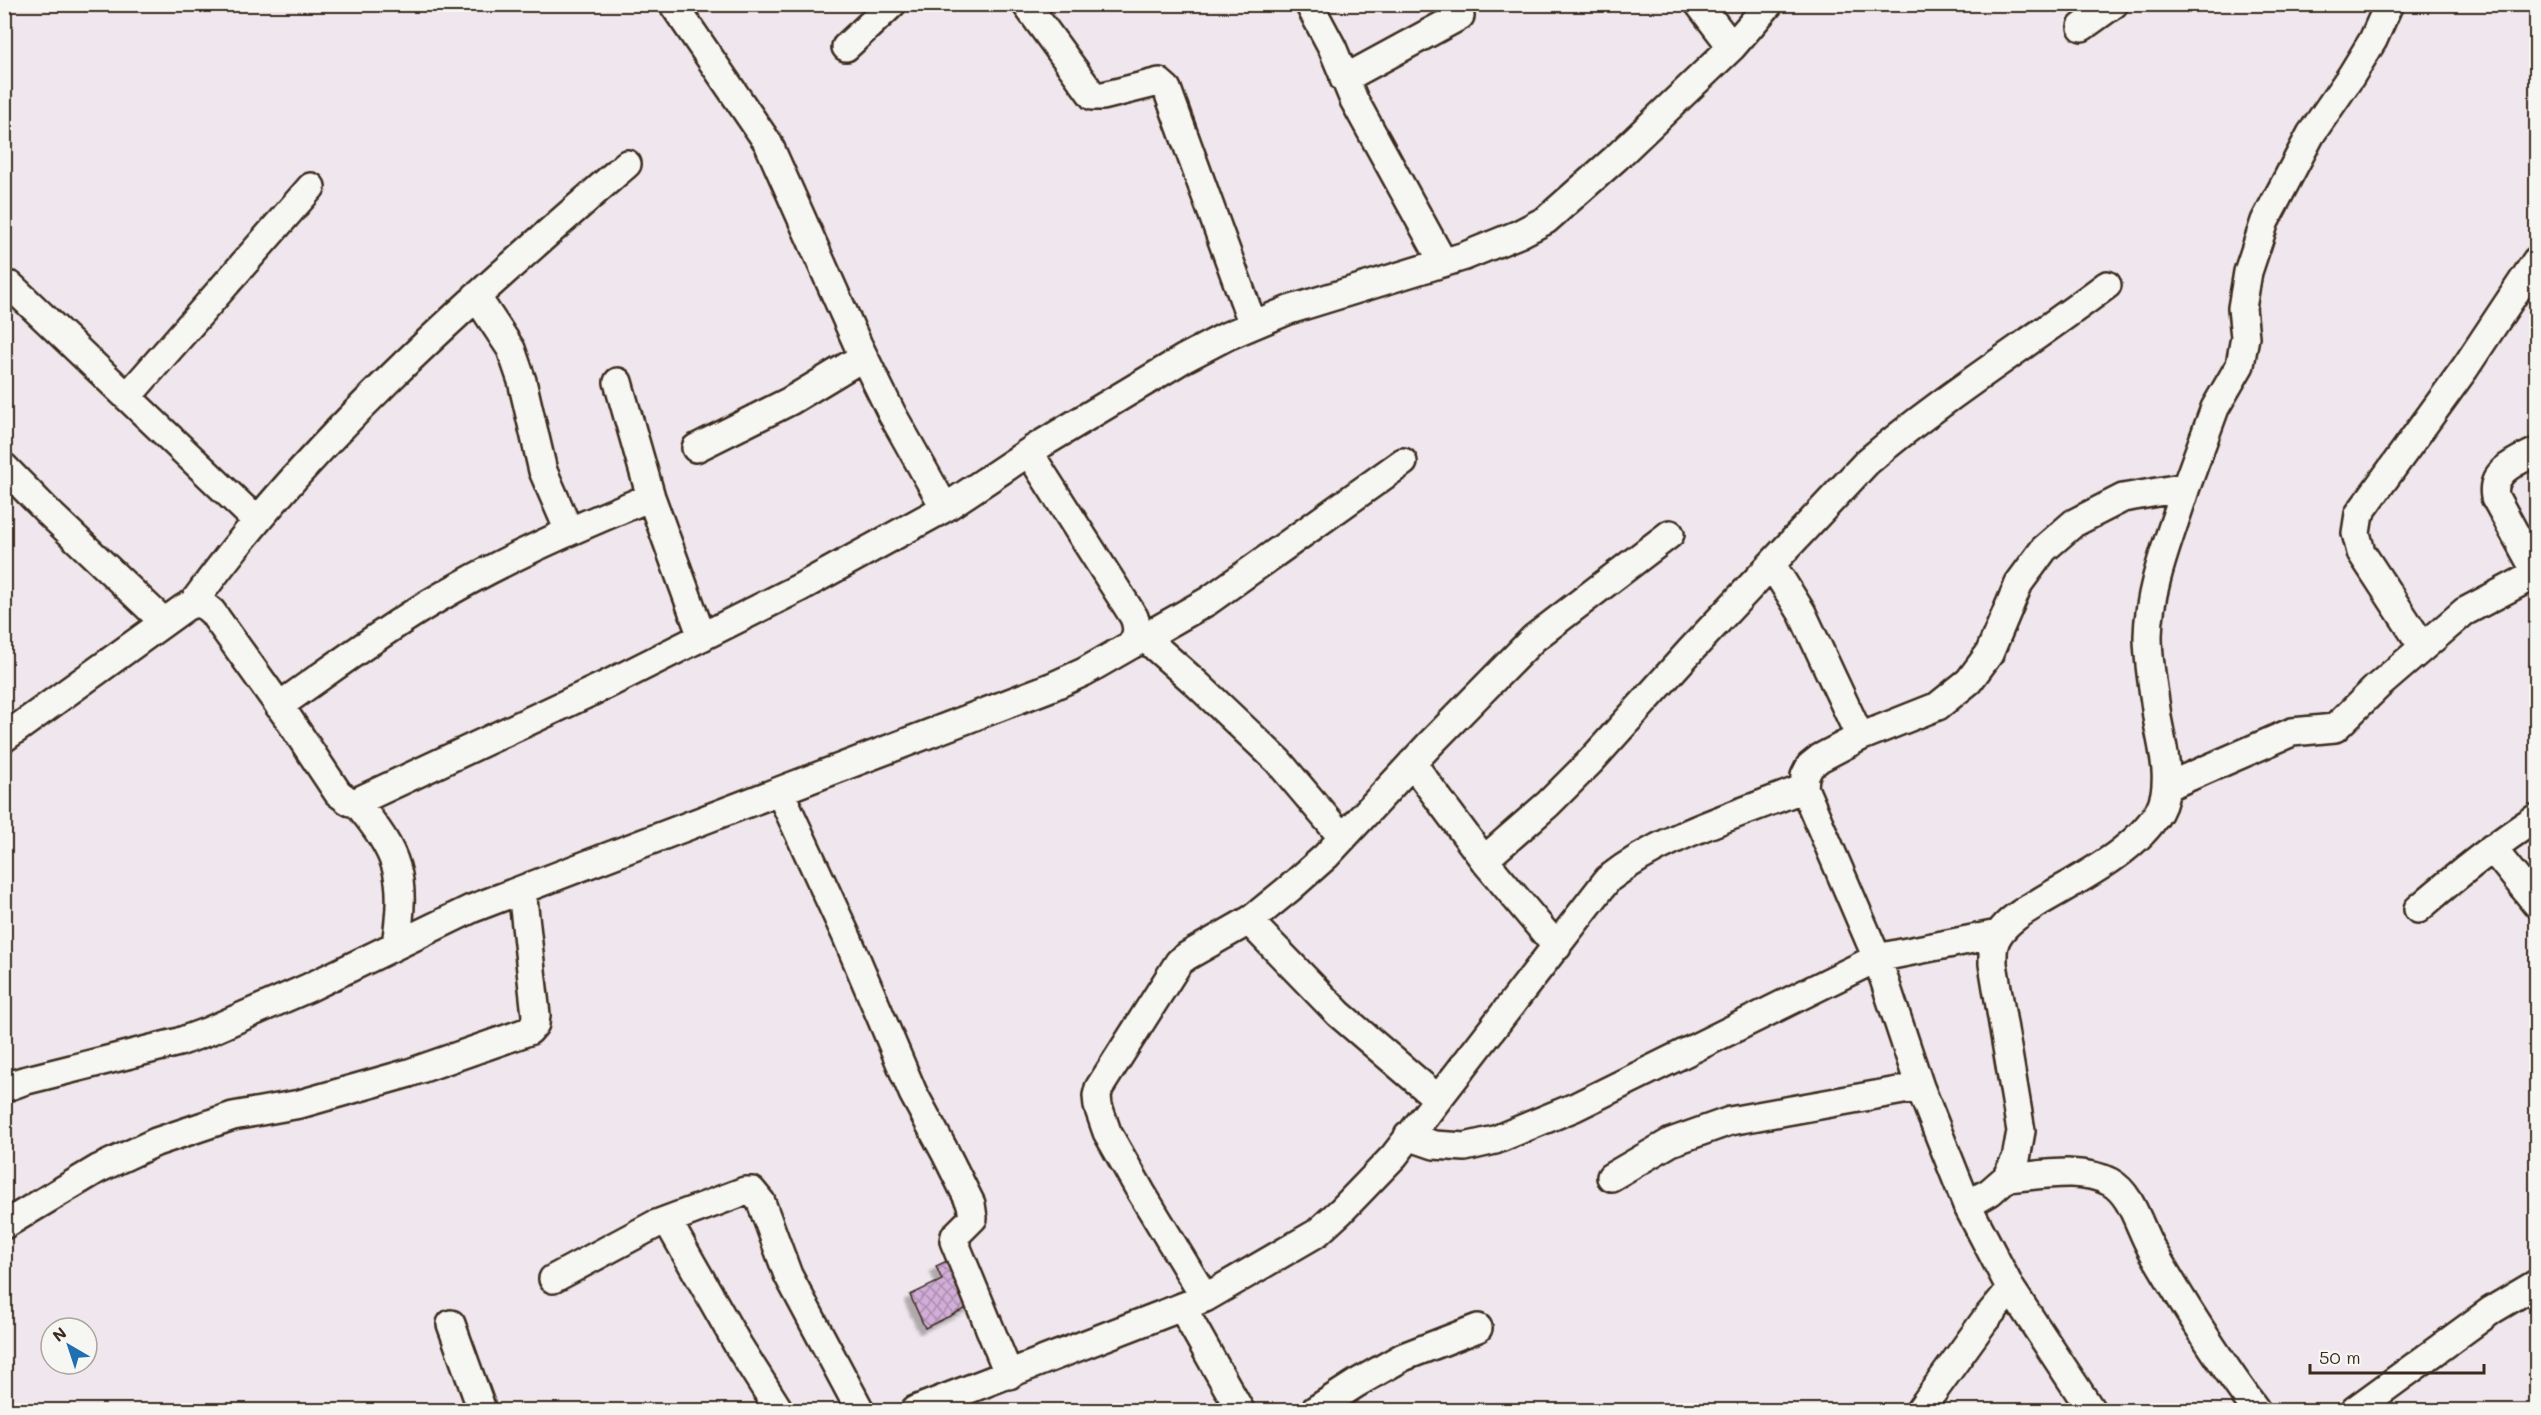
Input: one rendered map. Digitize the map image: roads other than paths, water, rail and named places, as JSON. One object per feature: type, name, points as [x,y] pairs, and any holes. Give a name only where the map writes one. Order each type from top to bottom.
[{"type":"street","points":[[673,4],[768,143],[863,357],[945,508]]},
{"type":"street","points":[[846,47],[892,4]]},
{"type":"street","points":[[1026,4],[1093,96],[1103,96],[1159,82],[1167,89],[1253,325]]},
{"type":"street","points":[[1309,4],[1332,47],[1344,79],[1443,262]]},
{"type":"street","points":[[1699,4],[1732,47]]},
{"type":"street","points":[[194,602],[203,604],[212,612],[338,793],[350,802],[356,802],[702,638],[876,547],[945,508],[1043,441],[1183,359],[1253,325],[1300,306],[1443,262],[1519,234],[1546,220],[1608,165],[1732,47],[1769,4]]},
{"type":"street","points":[[2082,27],[2114,4]]},
{"type":"street","points":[[1967,1205],[1990,1192],[2006,1178],[2016,1159],[2022,1131],[1992,947],[1998,934],[2010,921],[2102,864],[2144,831],[2165,798],[2167,777],[2149,661],[2148,634],[2163,559],[2215,408],[2240,365],[2245,337],[2242,308],[2248,272],[2265,221],[2311,134],[2373,40],[2389,4]]},
{"type":"street","points":[[1344,79],[1460,16]]},
{"type":"street","points":[[4,738],[194,602],[257,521],[401,367],[476,296],[627,164]]},
{"type":"street","points":[[127,397],[311,187]]},
{"type":"street","points":[[2423,647],[2361,552],[2356,532],[2359,514],[2465,368],[2536,261]]},
{"type":"street","points":[[1484,860],[1548,804],[1590,762],[1839,490],[1899,435],[2041,335],[2107,285]]},
{"type":"street","points":[[12,286],[257,521]]},
{"type":"street","points":[[476,296],[511,350],[522,381],[543,471],[569,531]]},
{"type":"street","points":[[696,448],[790,401],[863,357]]},
{"type":"street","points":[[618,382],[651,497],[702,638]]},
{"type":"street","points":[[1035,448],[1033,456],[1037,465],[1134,617],[1138,627],[1138,641],[1198,685],[1278,761],[1343,838]]},
{"type":"street","points":[[2166,787],[2292,732],[2335,728],[2464,612],[2536,573],[2495,497],[2493,488],[2496,480],[2512,464],[2536,452]]},
{"type":"street","points":[[4,1088],[199,1035],[308,988],[471,909],[1051,687],[1084,672],[1218,595],[1403,462]]},
{"type":"street","points":[[4,467],[164,622]]},
{"type":"street","points":[[2091,1410],[2011,1289],[1967,1205],[1920,1087],[1877,958],[1804,788],[1805,776],[1810,766],[1820,758],[1860,737],[1938,706],[1969,681],[1989,654],[2019,583],[2044,549],[2074,523],[2123,498],[2186,487]]},
{"type":"street","points":[[279,706],[368,643],[430,603],[486,571],[569,531],[651,497]]},
{"type":"street","points":[[1240,1410],[1141,1192],[1107,1132],[1097,1096],[1099,1088],[1179,962],[1249,921],[1290,888],[1343,838],[1412,763],[1534,638],[1670,534]]},
{"type":"street","points":[[1772,565],[1802,613],[1860,737]]},
{"type":"street","points":[[1412,763],[1484,860],[1557,947]]},
{"type":"street","points":[[929,1408],[1193,1303],[1317,1233],[1394,1155],[1608,879],[1626,865],[1660,845],[1804,788]]},
{"type":"street","points":[[780,792],[846,935],[913,1093],[970,1204],[973,1218],[955,1236],[954,1241],[1009,1375]]},
{"type":"street","points":[[356,802],[382,834],[394,859],[401,884],[402,908],[396,945]]},
{"type":"street","points":[[2418,909],[2492,848],[2536,818]]},
{"type":"street","points":[[2492,848],[2536,903]]},
{"type":"street","points":[[4,1226],[98,1169],[156,1142],[233,1116],[308,1102],[388,1079],[529,1031],[535,1024],[536,1015],[522,890]]},
{"type":"street","points":[[1249,921],[1345,1020],[1437,1098]]},
{"type":"street","points":[[1408,1136],[1434,1145],[1465,1148],[1495,1140],[1575,1107],[1877,958],[1998,934]]},
{"type":"street","points":[[1611,1177],[1671,1142],[1730,1121],[1920,1087]]},
{"type":"street","points":[[2006,1178],[2073,1173],[2095,1176],[2112,1183],[2127,1199],[2150,1246],[2232,1378],[2256,1410]]},
{"type":"street","points":[[553,1279],[639,1232],[745,1191],[752,1191],[757,1196],[788,1275],[860,1410]]},
{"type":"street","points":[[667,1220],[738,1345],[779,1410]]},
{"type":"street","points":[[1920,1410],[1979,1328],[2011,1289]]},
{"type":"street","points":[[2355,1410],[2492,1310],[2534,1292]]},
{"type":"street","points":[[451,1324],[482,1410]]},
{"type":"street","points":[[1316,1410],[1403,1357],[1478,1328]]}]
